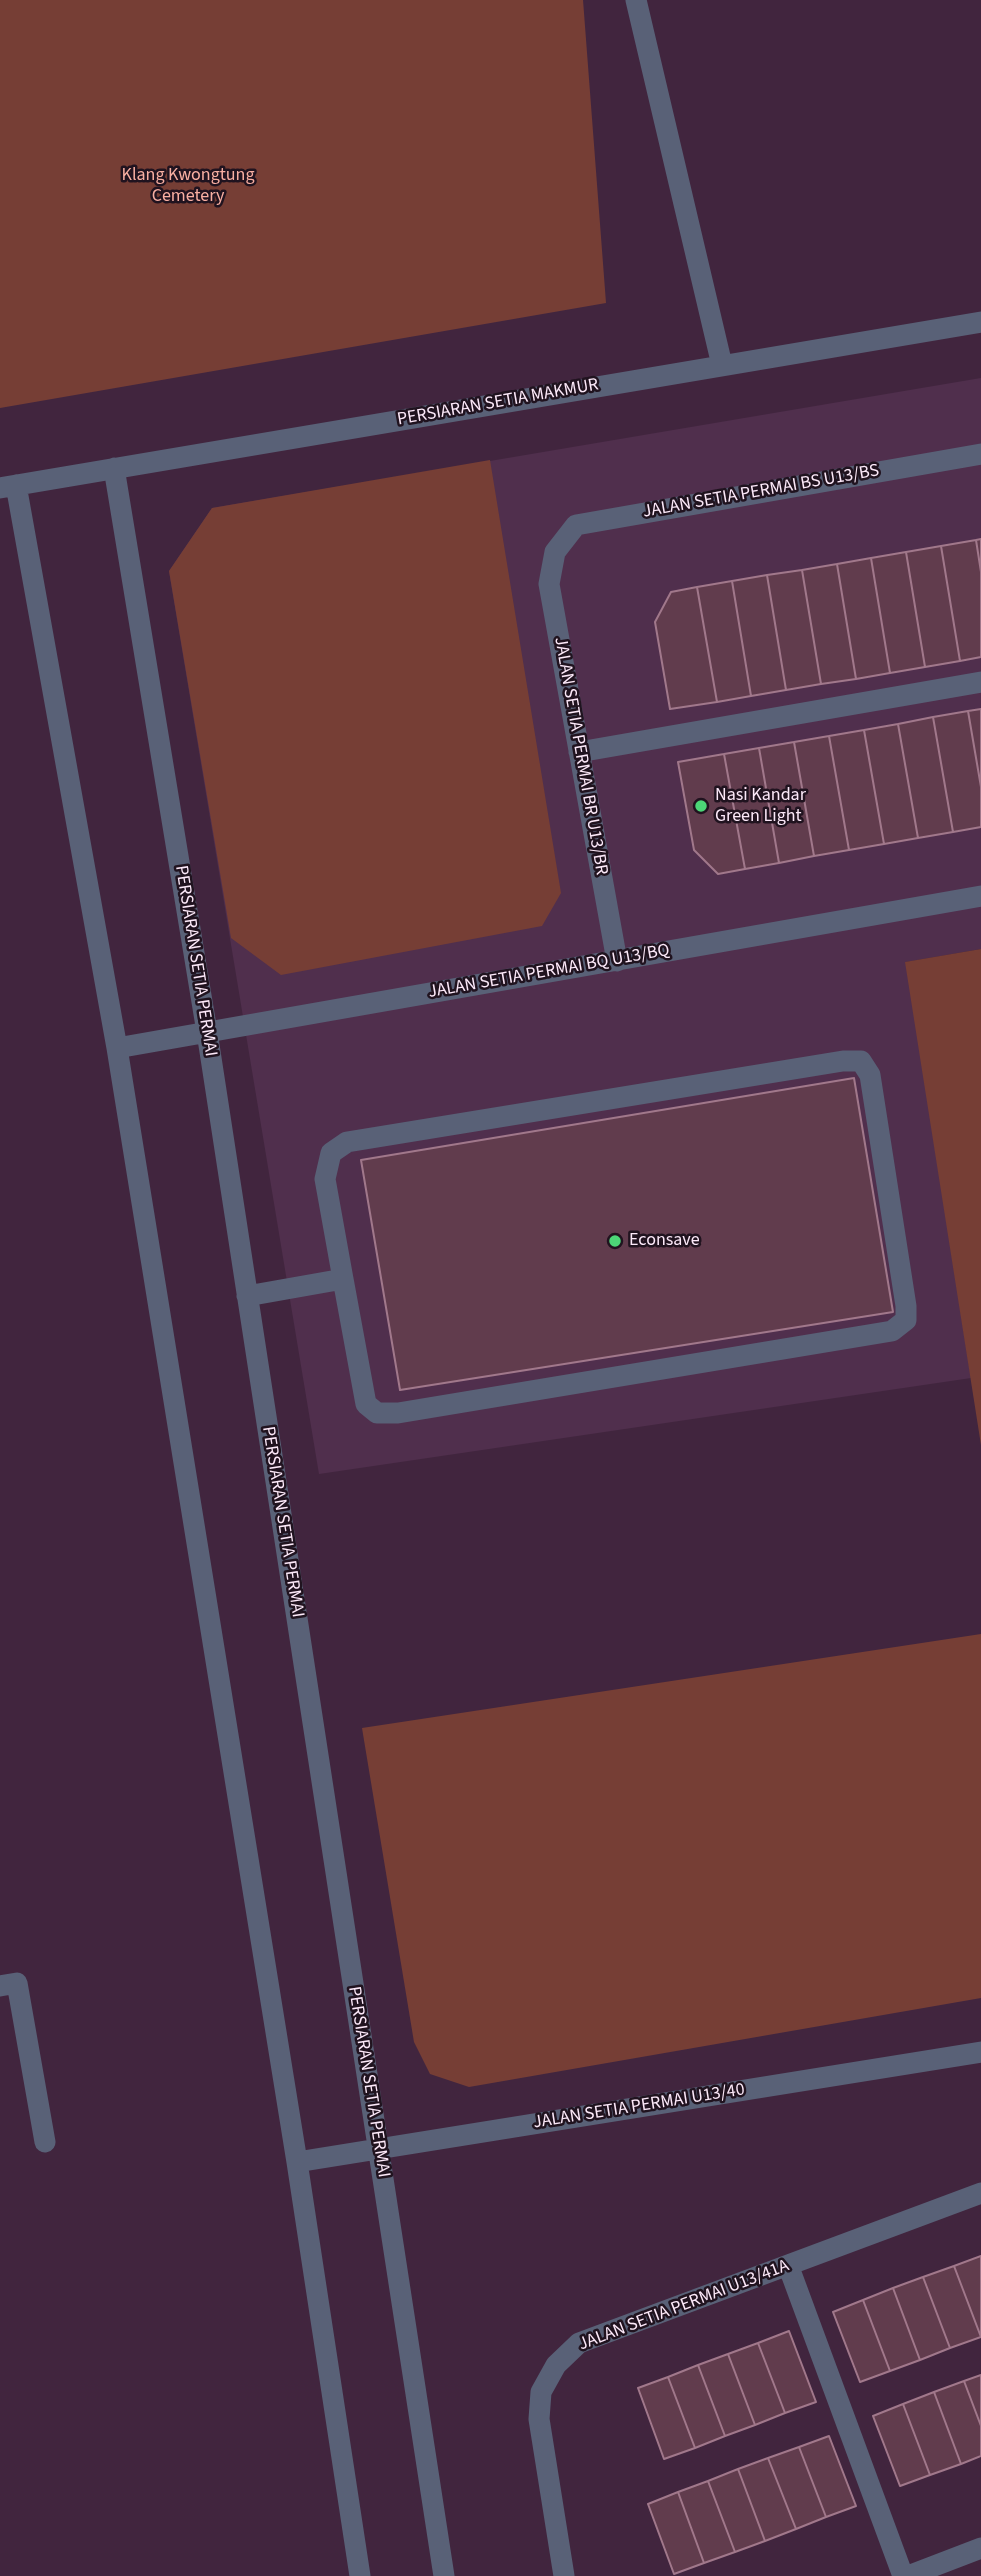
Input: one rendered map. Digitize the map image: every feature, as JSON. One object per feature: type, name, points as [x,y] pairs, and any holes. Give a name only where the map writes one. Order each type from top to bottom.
[{"type":"street","points":[[636,0],[722,365]]},
{"type":"street","name":"PERSIARAN SETIA MAKMUR","points":[[8,486],[981,322]]},
{"type":"street","name":"JALAN SETIA PERMAI BS U13/BS","points":[[555,552],[576,524],[981,454]]},
{"type":"street","name":"PERSIARAN SETIA PERMAI","points":[[114,468],[206,1032],[444,2576]]},
{"type":"street","points":[[8,486],[117,1048],[297,2162],[360,2576]]},
{"type":"street","name":"JALAN SETIA PERMAI BR U13/BR","points":[[555,552],[549,584],[617,961]]},
{"type":"street","points":[[579,751],[981,682]]},
{"type":"street","name":"JALAN SETIA PERMAI BQ U13/BQ","points":[[117,1048],[981,896]]},
{"type":"street","points":[[842,1061],[861,1061],[870,1075],[906,1306],[906,1320],[892,1331],[398,1413],[377,1413],[366,1405],[343,1279],[325,1179],[331,1153],[347,1142],[842,1061]]},
{"type":"street","points":[[247,1296],[343,1279]]},
{"type":"street","points":[[0,1986],[17,1983],[45,2142]]},
{"type":"street","name":"JALAN SETIA PERMAI U13/40","points":[[297,2162],[981,2052]]},
{"type":"street","name":"JALAN SETIA PERMAI U13/41A","points":[[565,2576],[539,2419],[541,2392],[556,2365],[579,2343],[981,2193]]},
{"type":"street","points":[[788,2265],[905,2576],[981,2548]]},
{"type":"shaded area","points":[[981,378],[981,949],[906,962],[971,1378],[319,1474],[169,571],[212,508]]},
{"type":"green space","name":"Klang Kwongtung Cemetery","points":[[0,0],[583,0],[606,303],[0,408]]},
{"type":"green space","points":[[490,460],[561,893],[542,926],[281,975],[231,938],[169,571],[212,508]]},
{"type":"green space","points":[[981,949],[981,1445],[905,962]]},
{"type":"green space","points":[[981,1634],[981,1998],[469,2087],[430,2074],[414,2042],[362,1728]]},
{"type":"building","points":[[981,539],[981,572],[976,540]]},
{"type":"building","points":[[976,540],[981,572],[981,657],[960,661],[941,546]]},
{"type":"building","points":[[941,546],[960,661],[925,667],[906,552]]},
{"type":"building","points":[[906,552],[925,667],[890,673],[871,558]]},
{"type":"building","points":[[871,558],[890,673],[856,679],[837,564]]},
{"type":"building","points":[[837,564],[856,679],[821,684],[802,570]]},
{"type":"building","points":[[802,570],[821,684],[786,690],[767,575]]},
{"type":"building","points":[[767,575],[786,690],[751,696],[732,581]]},
{"type":"building","points":[[732,581],[751,696],[717,702],[697,587]]},
{"type":"building","points":[[697,587],[717,702],[670,709],[655,622],[671,592]]},
{"type":"building","points":[[981,709],[981,787],[968,711]]},
{"type":"building","points":[[968,711],[981,787],[981,827],[953,832],[933,717]]},
{"type":"building","points":[[933,717],[953,832],[918,838],[898,724]]},
{"type":"building","points":[[898,724],[918,838],[884,844],[864,730]]},
{"type":"building","points":[[864,730],[884,844],[849,850],[829,736]]},
{"type":"building","points":[[829,736],[849,850],[814,856],[794,742]]},
{"type":"building","points":[[794,742],[814,856],[779,863],[759,748]]},
{"type":"building","points":[[759,748],[779,863],[745,869],[724,754]]},
{"type":"building","points":[[724,754],[745,869],[718,874],[694,850],[678,762]]},
{"type":"building","points":[[854,1078],[893,1312],[400,1390],[361,1160]]},
{"type":"building","points":[[981,2256],[981,2337],[954,2266]]},
{"type":"building","points":[[954,2266],[981,2337],[950,2348],[923,2277]]},
{"type":"building","points":[[923,2277],[950,2348],[920,2360],[893,2288]]},
{"type":"building","points":[[893,2288],[920,2360],[890,2371],[863,2300]]},
{"type":"building","points":[[863,2300],[890,2371],[860,2382],[833,2312]]},
{"type":"building","points":[[789,2331],[816,2402],[785,2413],[758,2343]]},
{"type":"building","points":[[758,2343],[785,2413],[755,2425],[728,2354]]},
{"type":"building","points":[[728,2354],[755,2425],[725,2436],[698,2365]]},
{"type":"building","points":[[698,2365],[725,2436],[695,2448],[668,2377]]},
{"type":"building","points":[[981,2375],[981,2426],[964,2381]]},
{"type":"building","points":[[668,2377],[695,2448],[664,2459],[638,2388]]},
{"type":"building","points":[[964,2381],[981,2426],[981,2456],[961,2464],[934,2392]]},
{"type":"building","points":[[934,2392],[961,2464],[930,2475],[903,2404]]},
{"type":"building","points":[[903,2404],[930,2475],[900,2486],[873,2416]]},
{"type":"building","points":[[829,2436],[856,2506],[826,2517],[799,2447]]},
{"type":"building","points":[[799,2447],[826,2517],[796,2529],[768,2458]]},
{"type":"building","points":[[768,2458],[796,2529],[765,2541],[738,2469]]},
{"type":"building","points":[[738,2469],[765,2541],[735,2552],[708,2481]]},
{"type":"building","points":[[708,2481],[735,2552],[704,2563],[678,2492]]},
{"type":"building","points":[[678,2492],[704,2563],[674,2574],[648,2504]]},
{"type":"place","name":"Nasi Kandar Green Light","points":[[701,806]]},
{"type":"place","name":"Econsave","points":[[615,1241]]}]
